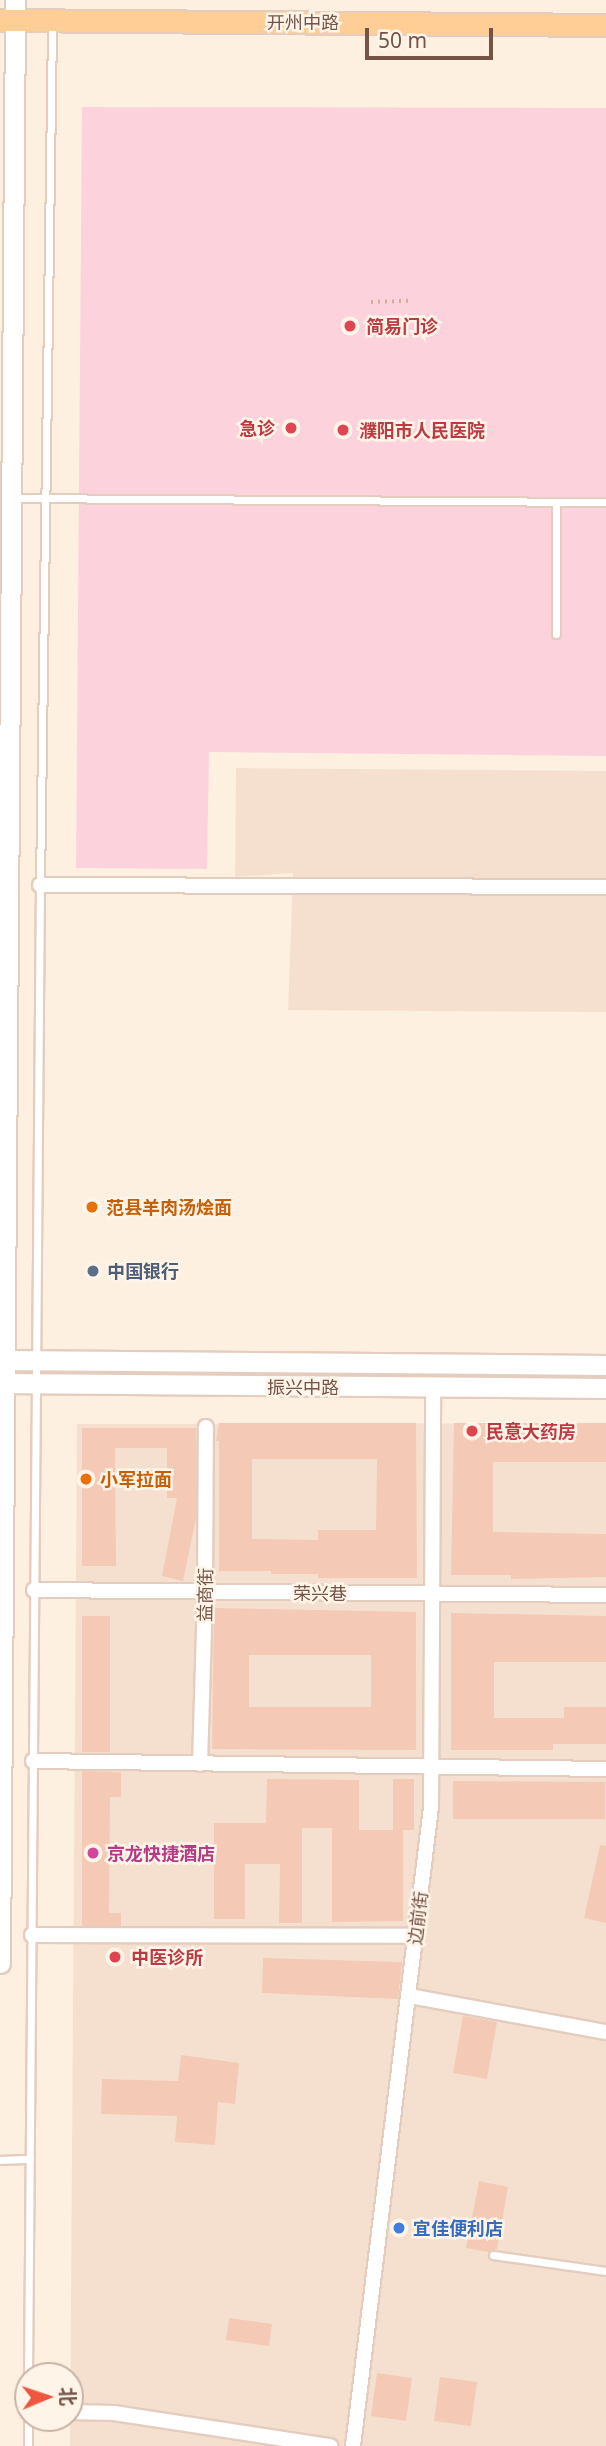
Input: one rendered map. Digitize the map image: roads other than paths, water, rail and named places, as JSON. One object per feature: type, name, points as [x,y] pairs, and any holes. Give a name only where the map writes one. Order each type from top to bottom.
[{"type":"main road","name":"开州中路","points":[[10,13],[52,20],[606,25]]},
{"type":"main road","points":[[0,1963],[2,1360],[11,498],[10,13]]},
{"type":"main road","name":"振兴中路","points":[[2,1360],[606,1365]]},
{"type":"main road","name":"振兴中路","points":[[2,1384],[606,1388]]},
{"type":"street","points":[[40,885],[606,887]]},
{"type":"street","name":"边前街","points":[[353,2446],[431,1807],[433,1388]]},
{"type":"street","name":"益商街","points":[[200,1764],[205,1592],[205,1427]]},
{"type":"street","name":"荣兴巷","points":[[34,1590],[606,1595]]},
{"type":"street","points":[[33,1761],[606,1769]]},
{"type":"street","points":[[32,1935],[415,1936]]},
{"type":"street","points":[[409,1996],[606,2032]]},
{"type":"street","points":[[84,2412],[114,2413],[330,2446]]},
{"type":"lane","points":[[28,2362],[40,885],[52,20]]},
{"type":"lane","points":[[11,498],[606,502]]},
{"type":"lane","points":[[556,502],[556,634]]},
{"type":"lane","points":[[0,2160],[30,2159]]},
{"type":"lane","points":[[493,2255],[606,2271]]},
{"type":"place","name":"简易门诊","points":[[350,326]]},
{"type":"place","name":"急诊","points":[[291,428]]},
{"type":"place","name":"濮阳市人民医院","points":[[343,430]]},
{"type":"place","name":"范县羊肉汤烩面","points":[[92,1207]]},
{"type":"place","name":"中国银行","points":[[93,1271]]},
{"type":"place","name":"民意大药房","points":[[472,1431]]},
{"type":"place","name":"小军拉面","points":[[86,1479]]},
{"type":"place","name":"京龙快捷酒店","points":[[93,1853]]},
{"type":"place","name":"中医诊所","points":[[115,1957]]},
{"type":"place","name":"宜佳便利店","points":[[399,2228]]}]
